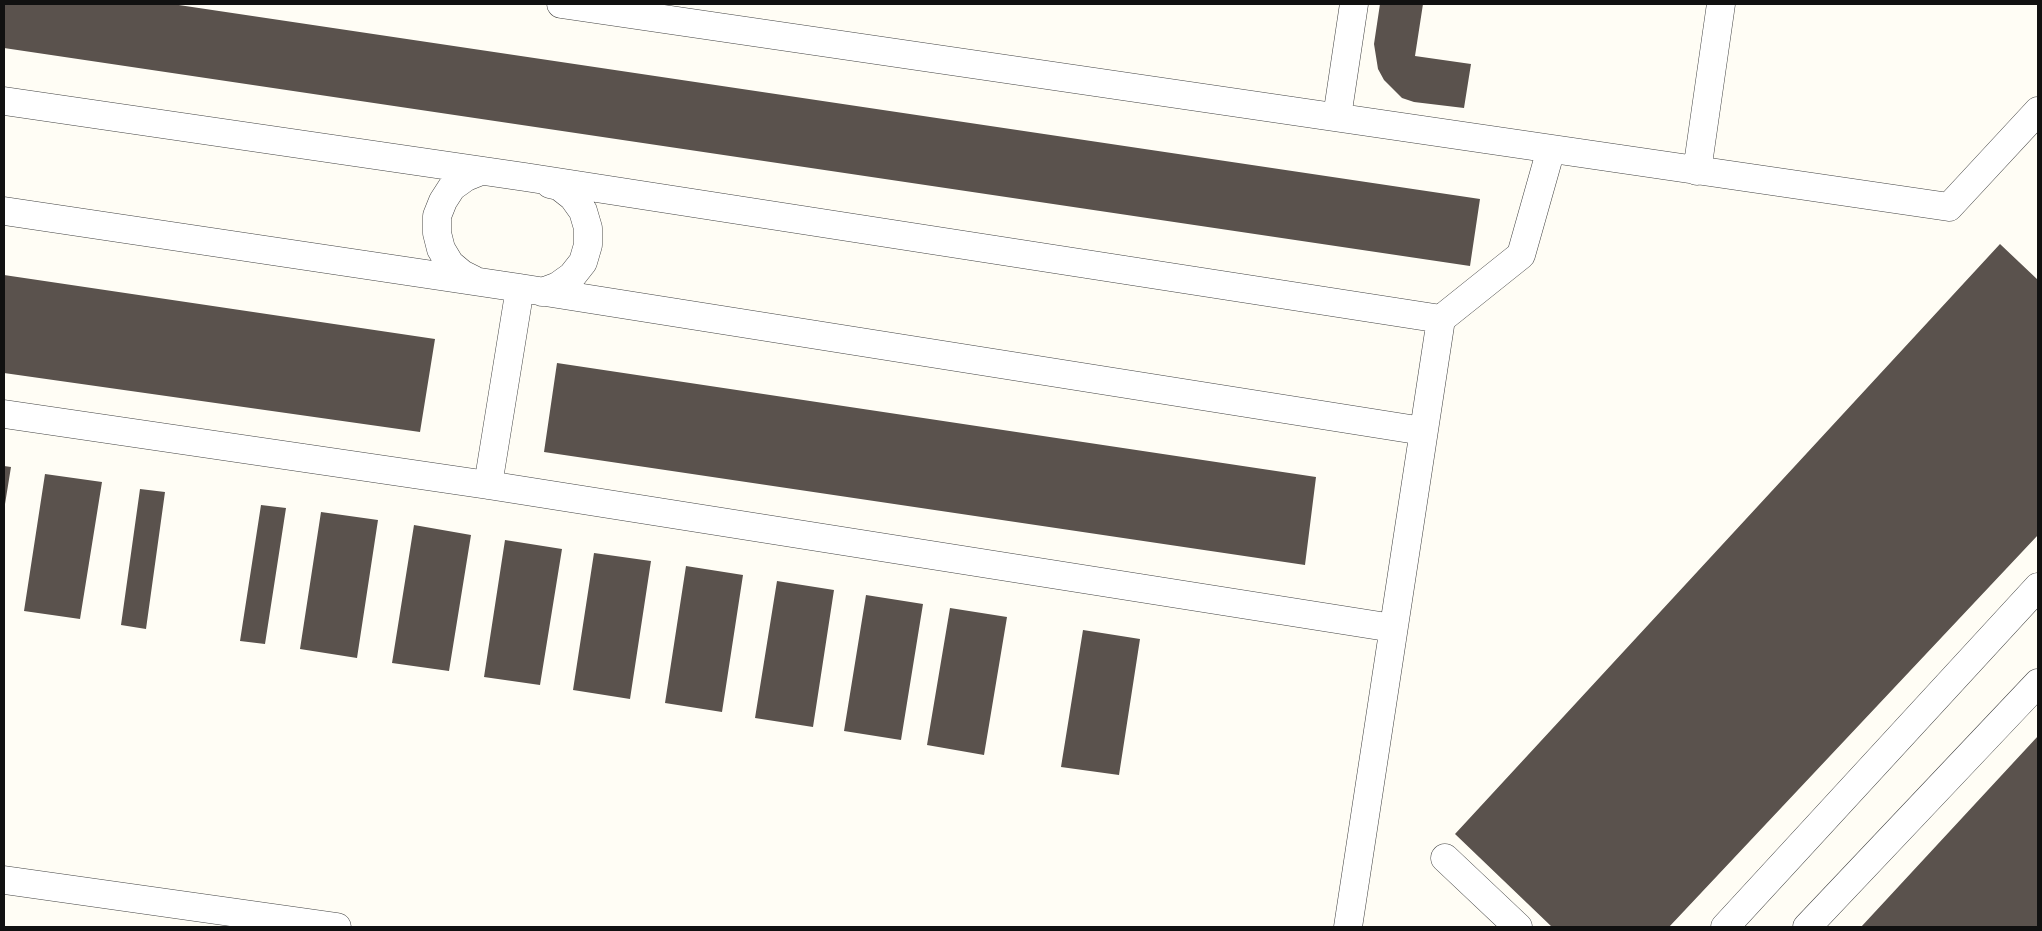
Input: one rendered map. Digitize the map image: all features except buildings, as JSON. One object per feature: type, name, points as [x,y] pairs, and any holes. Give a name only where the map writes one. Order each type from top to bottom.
[{"type":"lane","points":[[561,4],[1949,207],[2038,111]]},
{"type":"lane","points":[[1337,117],[1354,4]]},
{"type":"lane","points":[[1696,171],[1721,4]]},
{"type":"lane","points":[[4,101],[482,171],[1441,319]]},
{"type":"lane","points":[[1348,927],[1441,319],[1520,254],[1551,149]]},
{"type":"lane","points":[[478,282],[462,274],[450,264],[441,250],[437,233],[437,216],[443,201],[452,188],[466,177],[482,171]]},
{"type":"lane","points":[[531,290],[558,286],[572,276],[583,262],[588,245],[588,228],[583,211],[573,197],[559,186],[542,181]]},
{"type":"lane","points":[[4,211],[531,290],[1423,431]]},
{"type":"lane","points":[[488,485],[531,290]]},
{"type":"lane","points":[[4,414],[488,485],[1394,628]]},
{"type":"lane","points":[[1725,927],[2038,587]]},
{"type":"lane","points":[[1807,927],[2038,683]]},
{"type":"lane","points":[[1445,858],[1518,927]]},
{"type":"lane","points":[[4,880],[337,927]]}]
